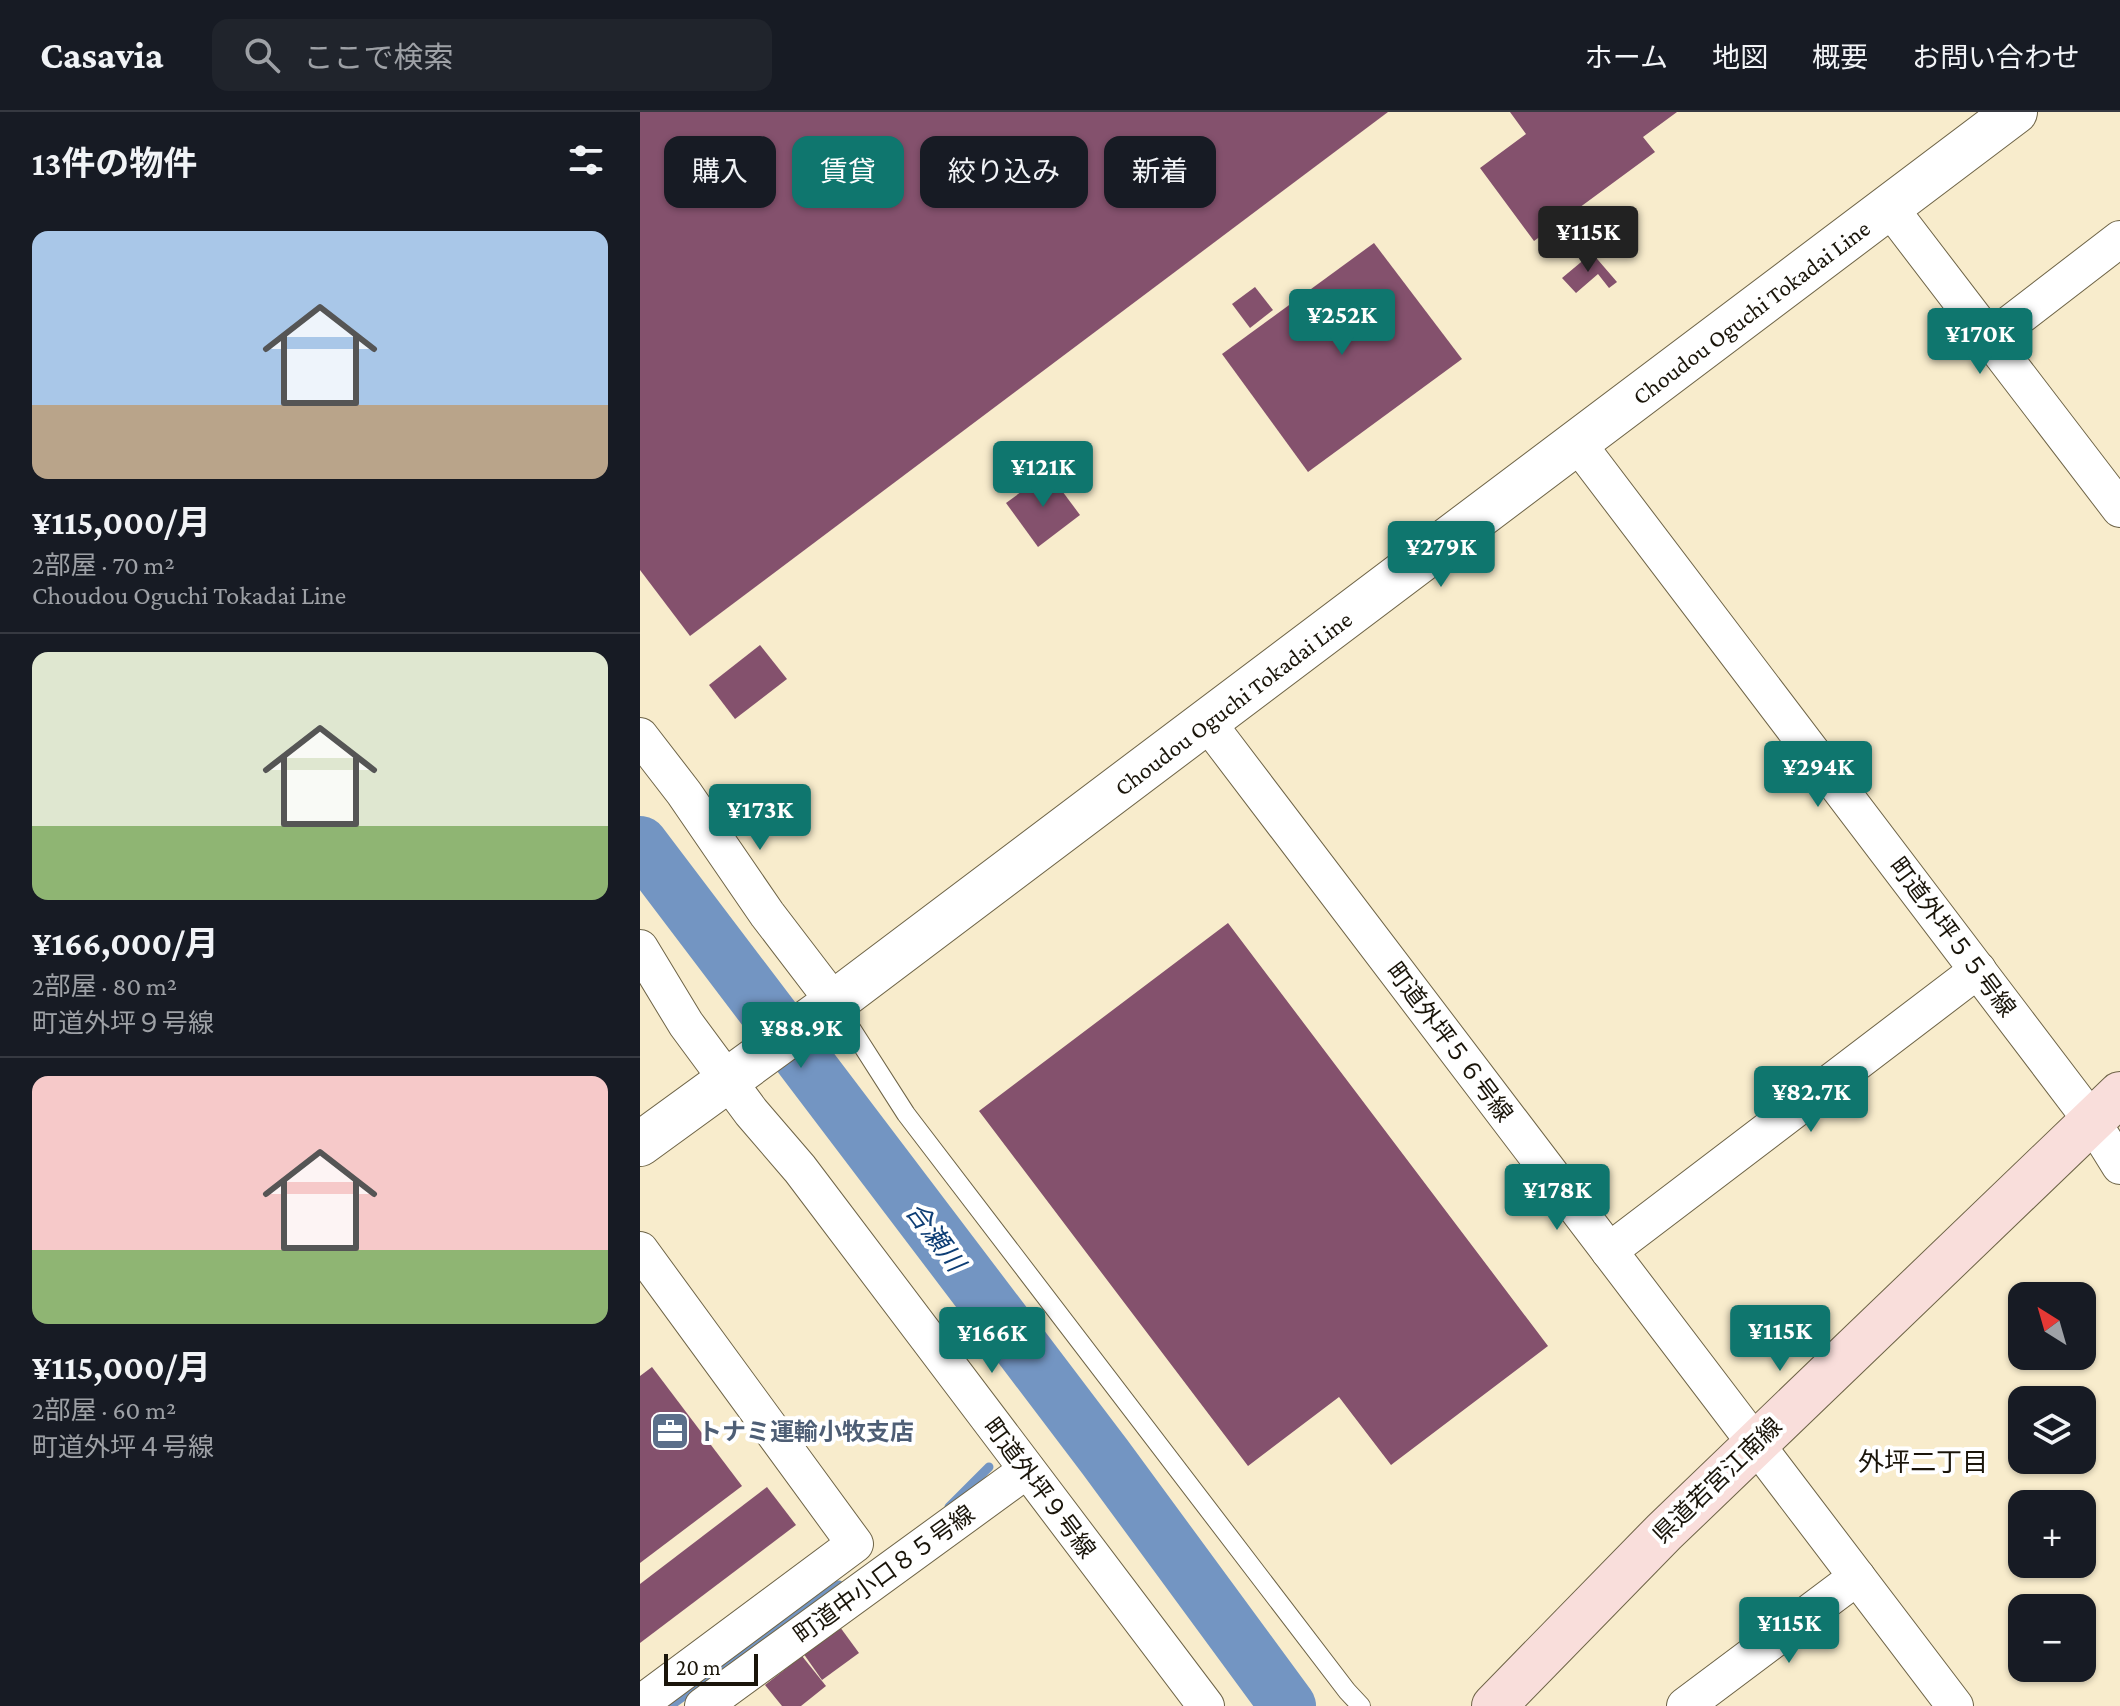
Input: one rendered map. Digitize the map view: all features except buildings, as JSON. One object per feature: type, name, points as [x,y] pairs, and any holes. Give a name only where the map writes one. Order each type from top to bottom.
[{"type":"main road","name":"県道若宮江南線","points":[[1494,1706],[1755,1443],[2106,1108]]},
{"type":"street","name":"Choudou Oguchi Tokadai Line","points":[[640,1144],[830,1006],[2015,112]]},
{"type":"street","points":[[1889,207],[2120,509]]},
{"type":"street","points":[[1990,339],[2120,239]]},
{"type":"street","name":"町道外坪５５号線","points":[[1578,444],[1983,977],[2106,1108],[2120,1166]]},
{"type":"street","name":"町道外坪５６号線","points":[[1207,722],[1955,1706]]},
{"type":"street","points":[[640,736],[684,793],[830,1006]]},
{"type":"street","name":"町道外坪９号線","points":[[640,948],[686,1024],[732,1077],[1206,1706]]},
{"type":"street","points":[[1615,1258],[1983,977]]},
{"type":"street","points":[[640,1250],[855,1544],[640,1704]]},
{"type":"street","name":"町道中小口８５号線","points":[[703,1706],[1027,1470]]},
{"type":"street","points":[[1685,1706],[1857,1577]]},
{"type":"lane","points":[[830,1006],[915,1127],[1361,1706]]},
{"type":"waterway","name":"合瀬川","points":[[640,844],[1105,1457],[1288,1706]]},
{"type":"waterway","points":[[949,1507],[989,1467]]},
{"type":"waterway","points":[[670,1706],[839,1585]]},
{"type":"place","name":"トナミ運輸小牧支店","points":[[670,1431]]},
{"type":"district","name":"外坪二丁目","points":[[1923,1462]]}]
